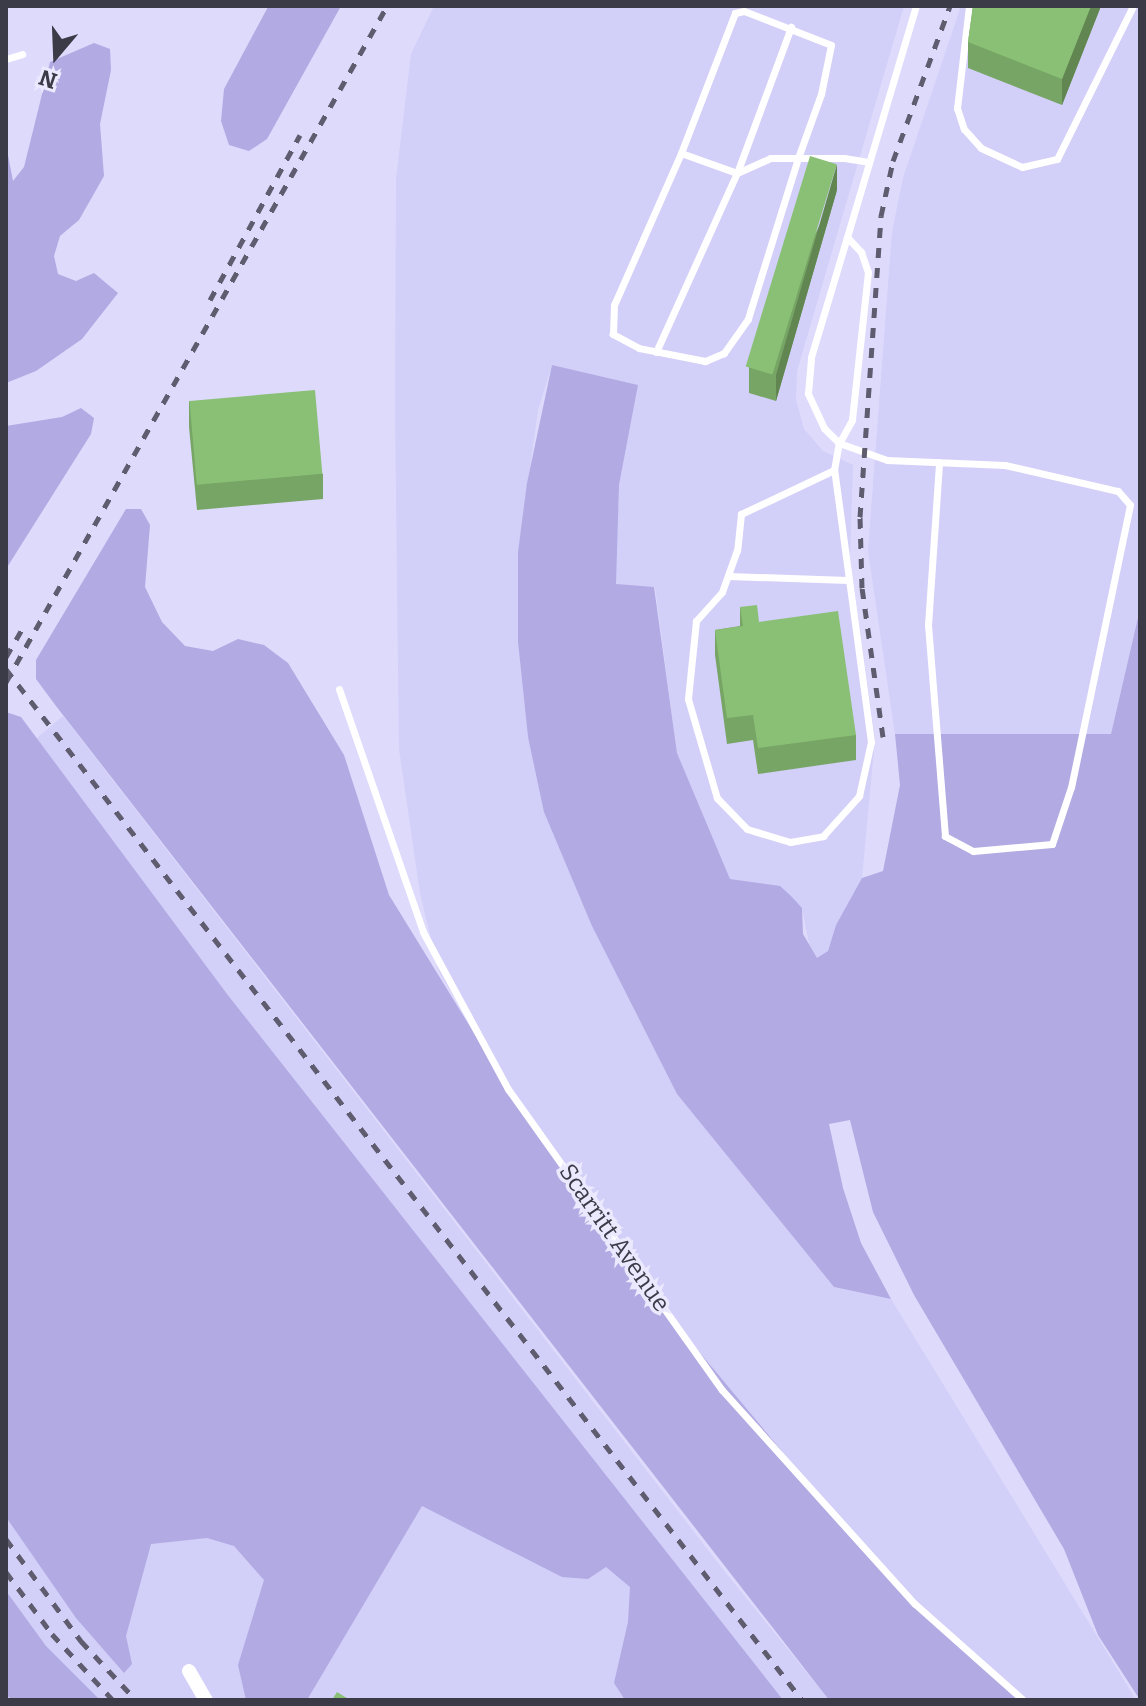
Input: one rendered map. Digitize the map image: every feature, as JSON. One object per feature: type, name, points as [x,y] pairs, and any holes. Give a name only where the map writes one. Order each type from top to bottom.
[{"type":"street","points":[[189,1671],[206,1700]]},
{"type":"lane","points":[[916,6],[811,357],[808,393],[824,428],[839,443],[887,460],[939,462],[1005,465],[1118,491],[1130,505],[1071,787],[1052,844],[973,851],[945,836],[928,625],[939,462]]},
{"type":"lane","points":[[969,6],[957,108],[964,129],[981,148],[1022,167],[1057,159],[1133,6]]},
{"type":"lane","points":[[736,9],[791,27],[831,45],[821,94],[748,319],[724,353],[705,361],[656,352],[613,334],[614,305],[681,153],[736,9]]},
{"type":"lane","points":[[656,352],[737,173],[791,27]]},
{"type":"lane","points":[[6,59],[22,54]]},
{"type":"lane","points":[[681,153],[737,173],[770,158],[869,162]]},
{"type":"lane","points":[[834,470],[741,514],[722,592],[696,621],[688,699],[717,798],[747,829],[790,842],[823,836],[859,796],[871,742],[834,470],[839,443],[852,420],[863,353],[868,272],[861,252],[847,237]]},
{"type":"lane","points":[[728,576],[848,580]]},
{"type":"lane","name":"Scarritt Avenue","points":[[339,689],[423,932],[508,1089],[722,1390],[915,1604],[1023,1700]]},
{"type":"shaded area","points":[[341,6],[267,139],[249,151],[229,145],[221,121],[224,89],[268,7]]},
{"type":"shaded area","points":[[434,6],[904,6],[797,371],[796,400],[804,429],[823,451],[853,465],[850,557],[875,739],[862,878],[836,925],[828,951],[818,958],[811,953],[802,908],[780,887],[730,879],[677,753],[655,587],[615,585],[619,485],[638,385],[552,365],[538,410],[518,552],[518,642],[528,737],[592,926],[677,1094],[834,1287],[891,1299],[1136,1700],[1026,1700],[881,1570],[661,1306],[519,1106],[439,972],[420,893],[399,749],[395,409],[396,179],[411,54]]},
{"type":"shaded area","points":[[961,6],[1140,6],[1140,609],[1111,734],[895,734],[868,551],[892,232],[903,178]]},
{"type":"shaded area","points":[[94,43],[110,49],[111,70],[100,124],[104,176],[79,220],[60,236],[54,256],[58,274],[76,281],[94,273],[118,293],[82,339],[36,371],[6,383],[6,145],[13,181],[24,167],[50,62]]},
{"type":"shaded area","points":[[552,365],[638,385],[619,485],[616,584],[654,587],[677,753],[730,879],[780,886],[802,908],[803,934],[817,958],[828,951],[836,925],[862,878],[883,871],[900,785],[895,734],[1111,734],[1140,609],[1140,1700],[1098,1635],[1064,1549],[914,1295],[873,1212],[850,1120],[829,1124],[843,1188],[861,1243],[891,1299],[834,1287],[677,1094],[592,926],[544,812],[528,737],[518,642],[518,552],[527,483]]},
{"type":"shaded area","points":[[81,408],[94,418],[91,434],[6,569],[6,426],[62,417]]},
{"type":"shaded area","points":[[126,509],[141,509],[150,525],[145,587],[162,622],[185,646],[213,651],[238,639],[264,645],[288,663],[344,755],[389,895],[519,1106],[661,1306],[881,1570],[1026,1700],[829,1700],[56,706],[36,679],[36,660]]},
{"type":"shaded area","points":[[6,712],[21,717],[227,994],[783,1700],[625,1700],[614,1683],[628,1622],[630,1587],[606,1567],[588,1579],[562,1577],[422,1506],[307,1700],[246,1700],[238,1665],[264,1580],[234,1546],[207,1538],[151,1544],[126,1636],[132,1664],[124,1673],[76,1618],[6,1517]]},
{"type":"shaded area","points":[[63,716],[725,1572],[829,1700],[6,1700],[6,764]]},
{"type":"shaded area","points":[[6,1591],[46,1646],[100,1700],[13,1700],[6,1695]]},
{"type":"building","points":[[973,6],[1091,6],[1062,79],[968,42]]},
{"type":"building","points":[[810,156],[837,164],[772,375],[746,366]]},
{"type":"building","points":[[315,390],[322,474],[197,485],[189,401]]},
{"type":"building","points":[[757,605],[759,622],[838,611],[856,735],[758,748],[753,715],[727,718],[715,630],[743,626],[740,607]]},
{"type":"building","points":[[337,1692],[350,1700],[332,1700]]},
{"type":"railway","points":[[6,682],[387,6]]},
{"type":"railway","points":[[883,737],[862,588],[860,517],[881,216],[893,161],[950,6]]},
{"type":"railway","points":[[210,300],[300,135]]},
{"type":"railway","points":[[6,657],[26,623]]},
{"type":"railway","points":[[6,669],[802,1700]]},
{"type":"railway","points":[[6,1539],[81,1641],[136,1700]]},
{"type":"railway","points":[[6,1572],[52,1634],[113,1700]]}]
